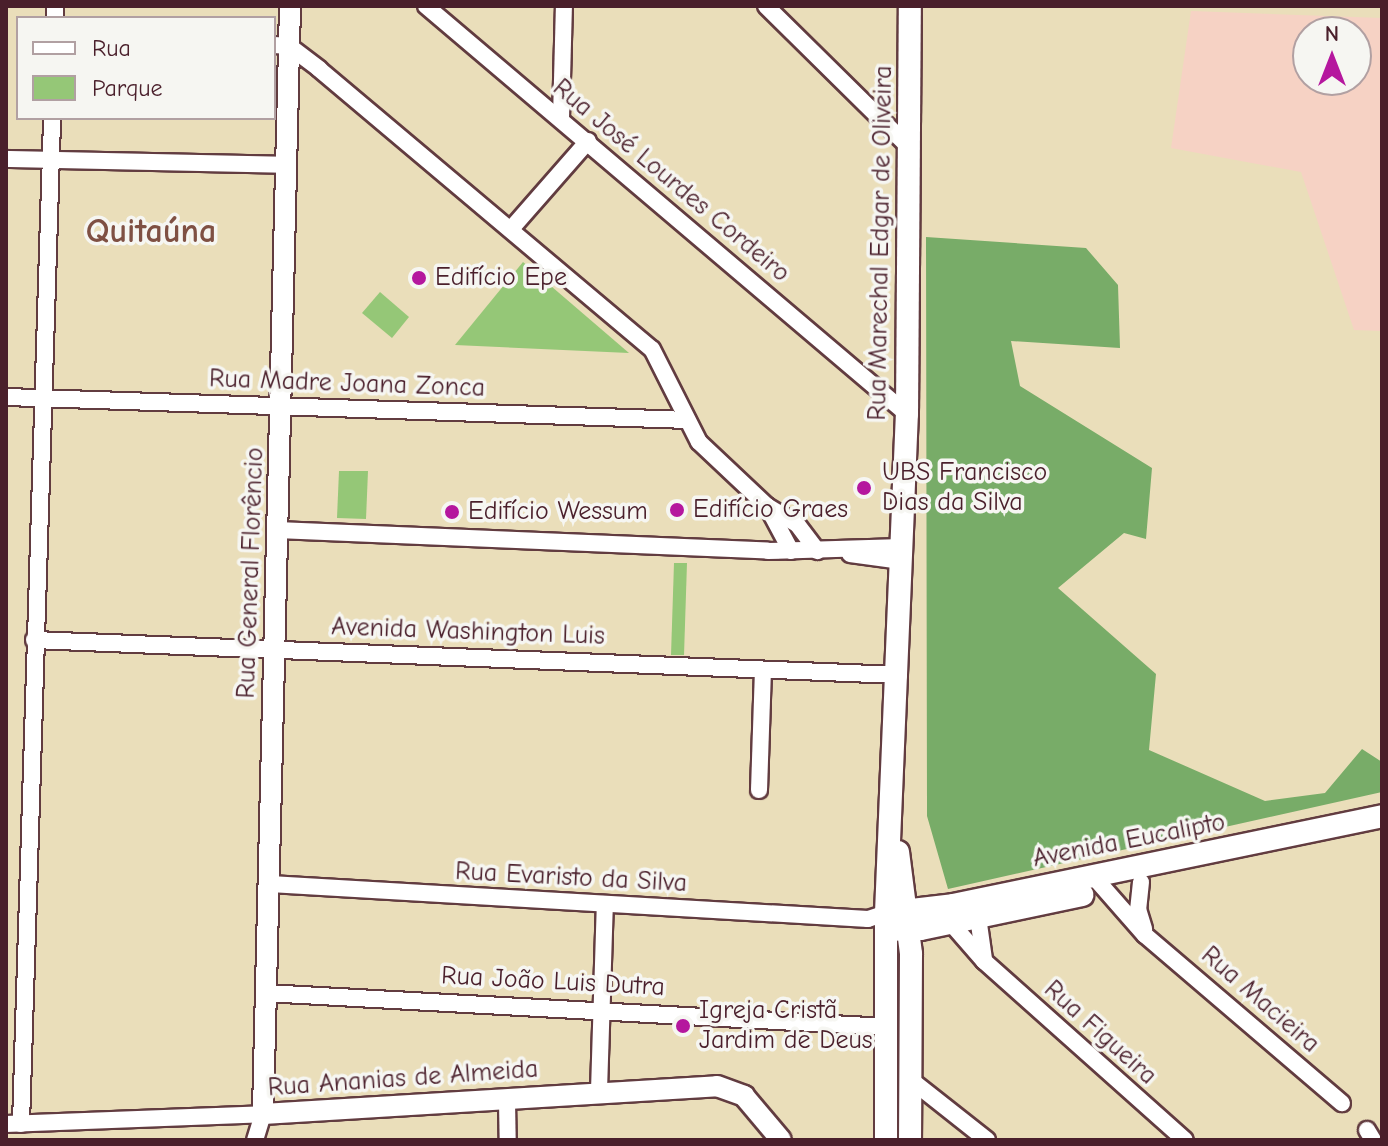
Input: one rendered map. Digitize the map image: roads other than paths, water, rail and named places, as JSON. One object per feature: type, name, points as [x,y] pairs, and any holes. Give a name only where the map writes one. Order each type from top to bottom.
[{"type":"main road","name":"Rua Marechal Edgar de Oliveira","points":[[886,1140],[892,921],[891,816],[908,390],[910,6]]},
{"type":"main road","name":"Avenida Eucalipto","points":[[892,921],[950,922],[978,917],[1100,883],[1382,816]]},
{"type":"main road","name":"Avenida Eucalipto","points":[[892,921],[1100,883],[1141,882],[1382,830]]},
{"type":"main road","name":"Rua Marechal Edgar de Oliveira","points":[[892,921],[911,1080],[910,1140]]},
{"type":"street","name":"Rua General Florêncio","points":[[255,1140],[263,1114],[287,165],[282,46],[290,6]]},
{"type":"street","name":"Rua José Lourdes Cordeiro","points":[[426,6],[907,414]]},
{"type":"street","points":[[561,118],[564,6]]},
{"type":"street","points":[[766,6],[911,149]]},
{"type":"street","points":[[282,46],[511,229],[652,349],[687,420],[713,459],[767,506],[797,524],[825,551]]},
{"type":"street","points":[[14,1124],[52,120]]},
{"type":"street","points":[[511,229],[588,141]]},
{"type":"street","points":[[6,159],[287,165]]},
{"type":"street","points":[[884,394],[908,390]]},
{"type":"street","name":"Rua Madre Joana Zonca","points":[[6,397],[687,420]]},
{"type":"street","points":[[767,506],[791,551]]},
{"type":"street","points":[[277,530],[902,554]]},
{"type":"street","name":"Avenida Washington Luis","points":[[34,640],[899,675]]},
{"type":"street","points":[[759,790],[763,670]]},
{"type":"street","points":[[1141,882],[1138,909],[1145,935]]},
{"type":"street","name":"Rua Macieira","points":[[1100,883],[1145,935],[1342,1103]]},
{"type":"street","name":"Rua Evaristo da Silva","points":[[270,884],[892,921]]},
{"type":"street","points":[[599,1091],[605,904]]},
{"type":"street","points":[[978,917],[984,961]]},
{"type":"street","name":"Rua Figueira","points":[[950,922],[984,961],[1185,1140]]},
{"type":"street","name":"Rua João Luis Dutra","points":[[265,993],[601,1007],[887,1027]]},
{"type":"street","points":[[911,1080],[987,1140]]},
{"type":"street","name":"Rua Ananias de Almeida","points":[[14,1124],[507,1101],[599,1091],[733,1090],[744,1096],[781,1140]]},
{"type":"street","points":[[507,1101],[508,1140]]},
{"type":"place","name":"Edifício Epe","points":[[419,278]]},
{"type":"place","name":"UBS Francisco Dias da Silva","points":[[864,488]]},
{"type":"place","name":"Edifício Graes","points":[[677,510]]},
{"type":"place","name":"Edifício Wessum","points":[[452,512]]},
{"type":"place","name":"Igreja Cristã Jardim de Deus","points":[[683,1026]]},
{"type":"district","name":"Quitaúna","points":[[151,232]]}]
